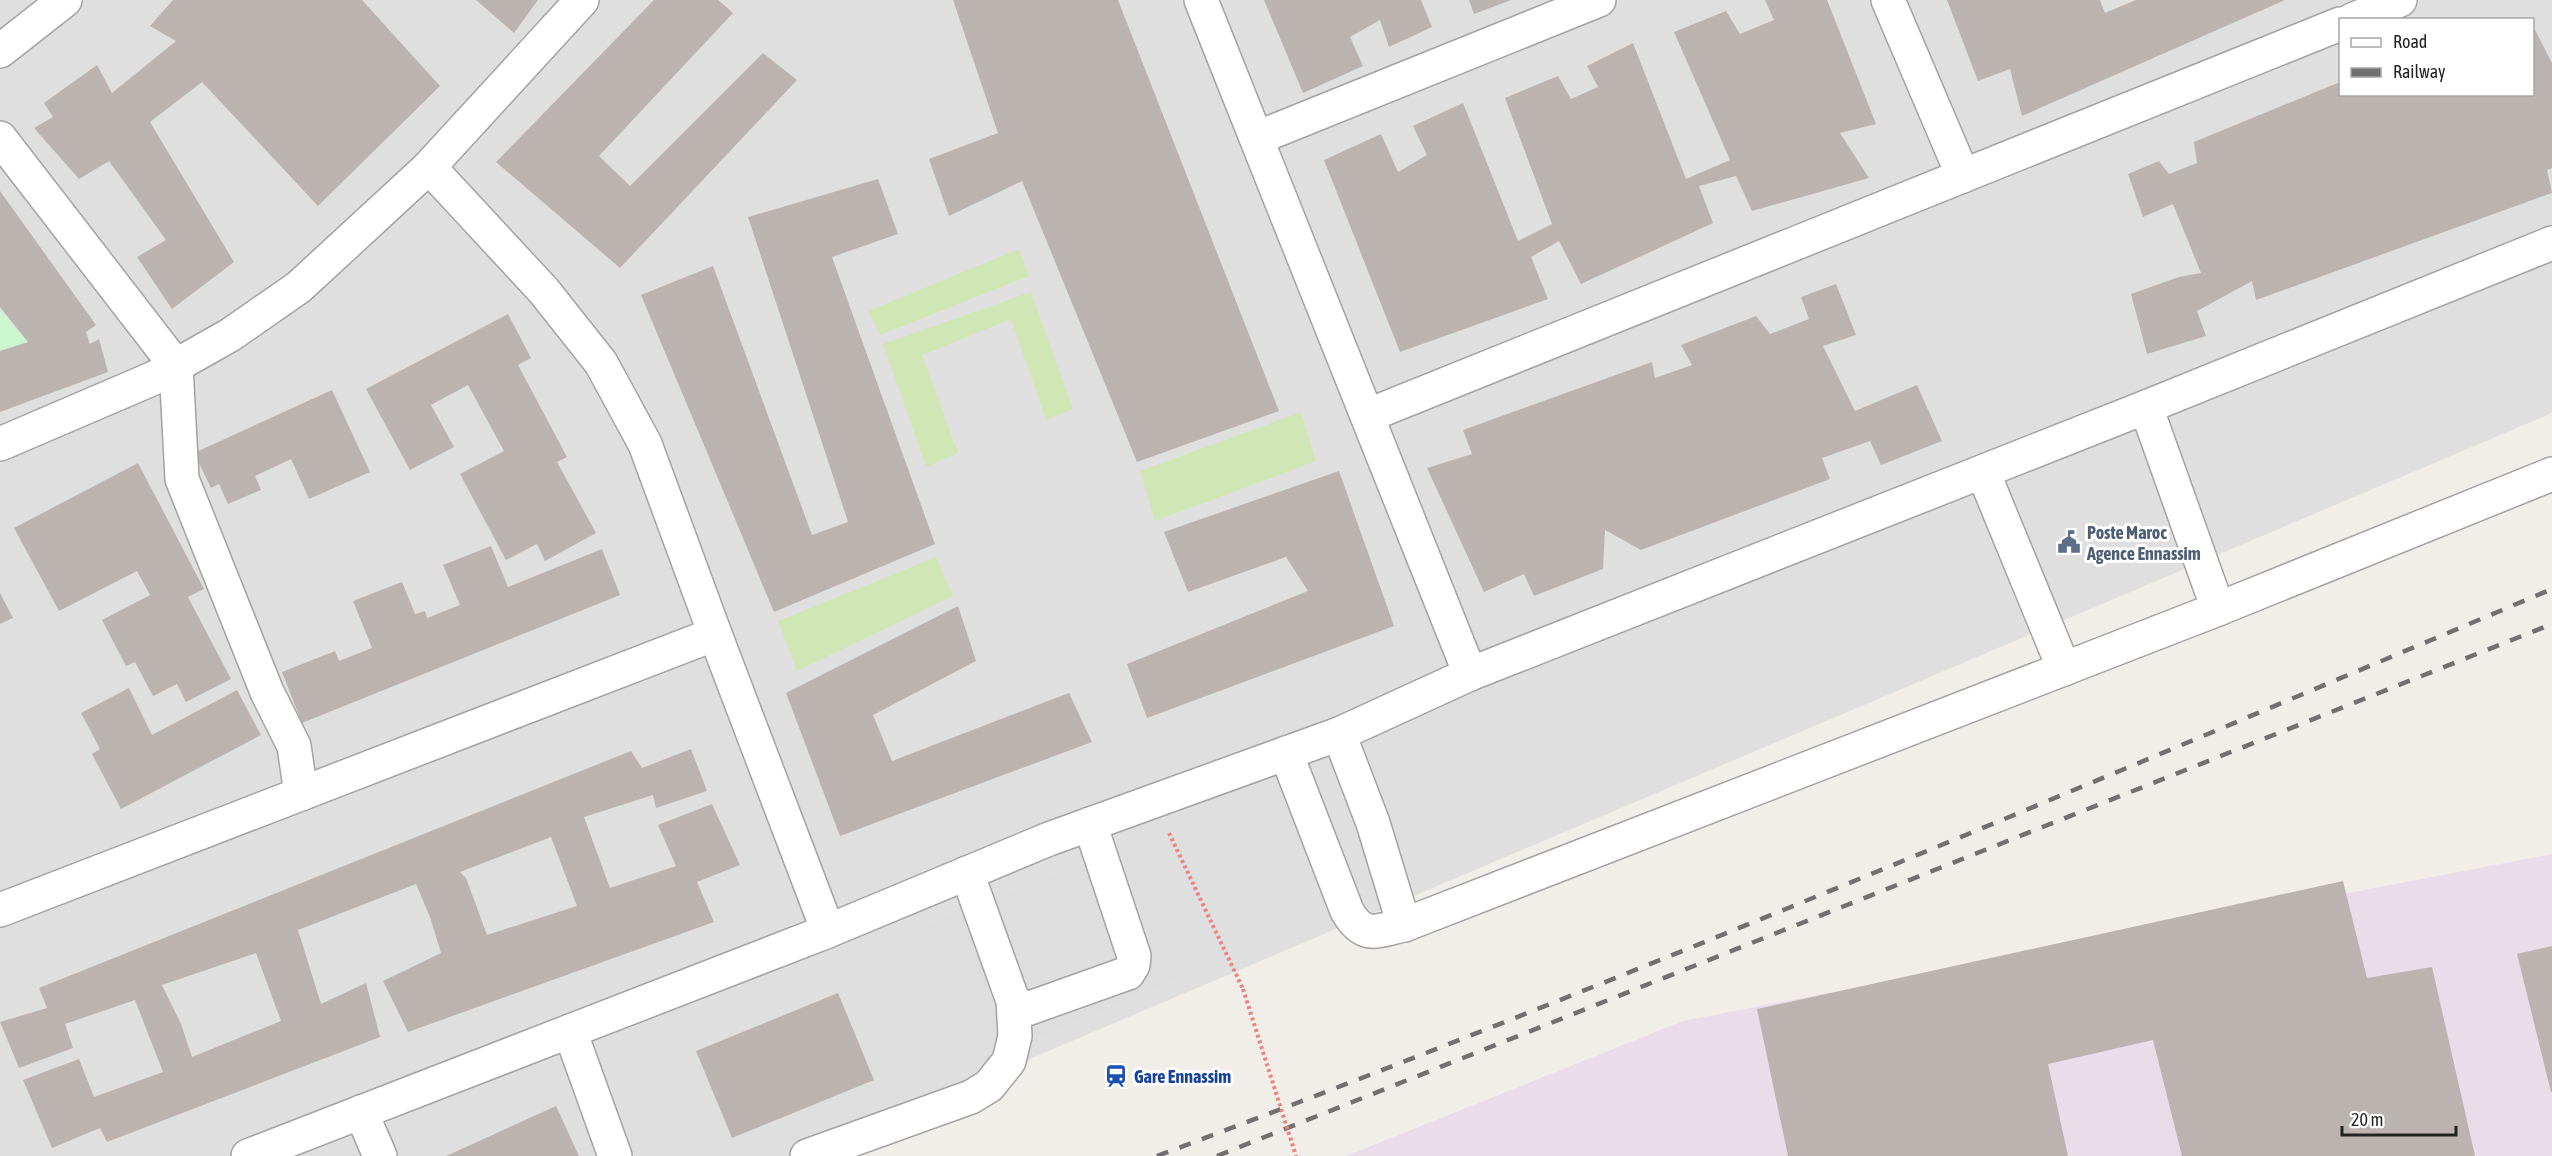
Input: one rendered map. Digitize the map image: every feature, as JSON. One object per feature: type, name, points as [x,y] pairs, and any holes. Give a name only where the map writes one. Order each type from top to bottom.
[{"type":"street","points":[[0,51],[65,0]]},
{"type":"street","points":[[0,444],[83,410],[176,366],[230,335],[299,286],[429,167],[582,0]]},
{"type":"street","points":[[1201,0],[1369,415],[1470,674]]},
{"type":"street","points":[[1257,138],[1599,0]]},
{"type":"street","points":[[1888,0],[1963,176]]},
{"type":"street","points":[[2357,18],[2400,0]]},
{"type":"street","points":[[1369,415],[2339,24]]},
{"type":"street","points":[[0,138],[176,366],[182,479],[267,692],[294,746],[301,794]]},
{"type":"street","points":[[429,167],[544,291],[601,363],[645,444],[828,931]]},
{"type":"street","points":[[248,1156],[828,931],[1090,824],[1339,734],[1470,674],[1983,472],[2552,243]]},
{"type":"street","points":[[2146,407],[2218,609]]},
{"type":"street","points":[[1983,472],[2064,669]]},
{"type":"street","points":[[1286,753],[1347,911],[1355,924],[1364,931],[1371,932],[1404,925],[2218,609],[2552,474]]},
{"type":"street","points":[[0,910],[715,634]]},
{"type":"street","points":[[1339,734],[1373,823],[1404,925]]},
{"type":"street","points":[[1013,1001],[1027,1009],[1128,973],[1133,965],[1134,956],[1090,824]]},
{"type":"street","points":[[807,1156],[971,1097],[989,1086],[1010,1061],[1015,1036],[1013,1001],[967,873]]},
{"type":"street","points":[[570,1031],[615,1156]]},
{"type":"street","points":[[361,1112],[380,1156]]},
{"type":"path","points":[[1184,862],[1244,989],[1296,1156]]},
{"type":"shaded area","points":[[0,0],[2552,0],[2552,413],[801,1156],[0,1156]]},
{"type":"shaded area","points":[[1132,845],[1181,976],[979,1063],[928,925]]},
{"type":"shaded area","points":[[2552,854],[2552,1156],[1346,1156],[1683,1021]]},
{"type":"green space","points":[[1019,249],[1029,276],[880,335],[868,311]]},
{"type":"green space","points":[[1031,292],[1073,409],[1046,420],[1011,319],[922,355],[958,453],[926,467],[883,344]]},
{"type":"green space","points":[[0,310],[28,342],[0,351]]},
{"type":"green space","points":[[1301,412],[1316,461],[1155,521],[1140,471]]},
{"type":"green space","points":[[936,557],[953,596],[797,671],[778,621]]},
{"type":"building","points":[[173,0],[362,0],[440,86],[318,206],[202,82],[150,122],[234,262],[172,309],[137,257],[166,240],[109,161],[79,179],[34,128],[53,117],[44,103],[97,65],[112,93],[176,41],[150,26]]},
{"type":"building","points":[[476,0],[538,0],[514,33]]},
{"type":"building","points":[[654,0],[718,0],[733,13],[599,156],[630,186],[763,53],[797,80],[620,268],[496,162]]},
{"type":"building","points":[[953,0],[1118,0],[1279,411],[1137,462],[1022,181],[949,216],[929,159],[998,133]]},
{"type":"building","points":[[1264,0],[1421,0],[1432,27],[1389,47],[1380,20],[1350,37],[1363,66],[1303,93]]},
{"type":"building","points":[[1469,0],[1511,0],[1474,14]]},
{"type":"building","points":[[1765,0],[1827,0],[1876,124],[1840,133],[1869,178],[1752,211],[1736,176],[1699,186],[1713,223],[1581,284],[1559,241],[1531,257],[1548,299],[1400,352],[1324,160],[1381,134],[1398,172],[1427,155],[1413,126],[1463,103],[1518,241],[1552,224],[1505,98],[1558,76],[1571,99],[1598,87],[1587,66],[1633,43],[1686,179],[1730,160],[1674,32],[1726,11],[1740,34],[1774,20]]},
{"type":"building","points":[[1947,0],[2100,0],[2105,13],[2136,0],[2285,0],[2022,116],[2010,69],[1978,81]]},
{"type":"building","points":[[2534,28],[2552,63],[2552,168],[2547,170],[2552,193],[2256,300],[2252,281],[2197,311],[2206,336],[2147,354],[2131,294],[2179,277],[2201,273],[2173,204],[2143,217],[2128,174],[2159,161],[2169,174],[2197,163],[2194,142],[2339,82],[2339,96],[2534,96]]},
{"type":"building","points":[[878,179],[898,234],[832,257],[935,544],[774,612],[641,295],[713,266],[812,535],[848,522],[748,217]]},
{"type":"building","points":[[0,191],[96,325],[86,332],[90,344],[99,339],[108,372],[0,412],[0,351],[28,342],[0,307]]},
{"type":"building","points":[[1836,284],[1856,335],[1823,346],[1855,411],[1917,385],[1942,441],[1881,465],[1870,441],[1822,458],[1830,479],[1641,550],[1605,530],[1603,569],[1534,596],[1524,574],[1484,592],[1427,468],[1472,454],[1463,430],[1652,362],[1655,378],[1692,365],[1681,345],[1756,316],[1770,334],[1809,319],[1801,297]]},
{"type":"building","points":[[508,314],[531,358],[518,365],[567,457],[557,462],[596,533],[545,561],[537,544],[506,560],[460,474],[504,451],[468,385],[431,405],[454,447],[410,470],[366,389]]},
{"type":"building","points":[[332,390],[370,472],[309,499],[291,459],[255,476],[261,490],[228,504],[219,484],[211,488],[194,453]]},
{"type":"building","points":[[138,463],[204,589],[188,597],[231,679],[186,702],[177,684],[153,696],[135,662],[126,666],[102,620],[150,595],[137,571],[59,611],[14,528]]},
{"type":"building","points":[[1339,471],[1394,626],[1147,718],[1127,664],[1308,591],[1286,557],[1188,592],[1164,532]]},
{"type":"building","points":[[491,546],[508,587],[602,549],[620,595],[302,723],[282,672],[335,651],[339,661],[372,648],[353,601],[402,582],[415,614],[425,611],[427,618],[460,605],[443,565]]},
{"type":"building","points":[[0,593],[13,618],[0,624]]},
{"type":"building","points":[[958,606],[976,661],[873,715],[892,761],[1069,693],[1092,742],[840,836],[786,693]]},
{"type":"building","points":[[129,688],[152,735],[237,690],[261,735],[121,809],[92,754],[100,749],[81,713]]},
{"type":"building","points":[[691,749],[707,791],[656,808],[653,795],[584,817],[610,888],[676,866],[658,825],[712,804],[740,865],[697,882],[714,922],[408,1032],[383,981],[441,953],[430,917],[416,884],[298,930],[321,1004],[366,983],[380,1037],[107,1142],[100,1128],[52,1148],[23,1080],[79,1059],[94,1097],[163,1072],[135,1000],[65,1024],[73,1048],[19,1068],[0,1022],[47,1008],[39,988],[631,751],[642,768]],"holes":[[[551,837],[577,906],[487,935],[466,878],[460,872]],[[256,953],[281,1021],[192,1057],[181,1024],[162,985]]]},
{"type":"building","points":[[2343,881],[2367,978],[2432,967],[2475,1156],[2182,1156],[2153,1040],[2048,1064],[2068,1156],[1788,1156],[1757,1009]]},
{"type":"building","points":[[2552,946],[2552,1092],[2551,1092],[2517,954]]},
{"type":"building","points":[[838,993],[874,1080],[732,1138],[696,1051]]},
{"type":"building","points":[[556,1106],[579,1156],[446,1156]]},
{"type":"railway","points":[[1157,1156],[1508,1021],[1858,880],[2552,589]]},
{"type":"railway","points":[[1217,1156],[2552,624]]},
{"type":"place","name":"Poste Maroc Agence Ennassim","points":[[2069,542]]},
{"type":"place","name":"Gare Ennassim","points":[[1116,1076]]}]
